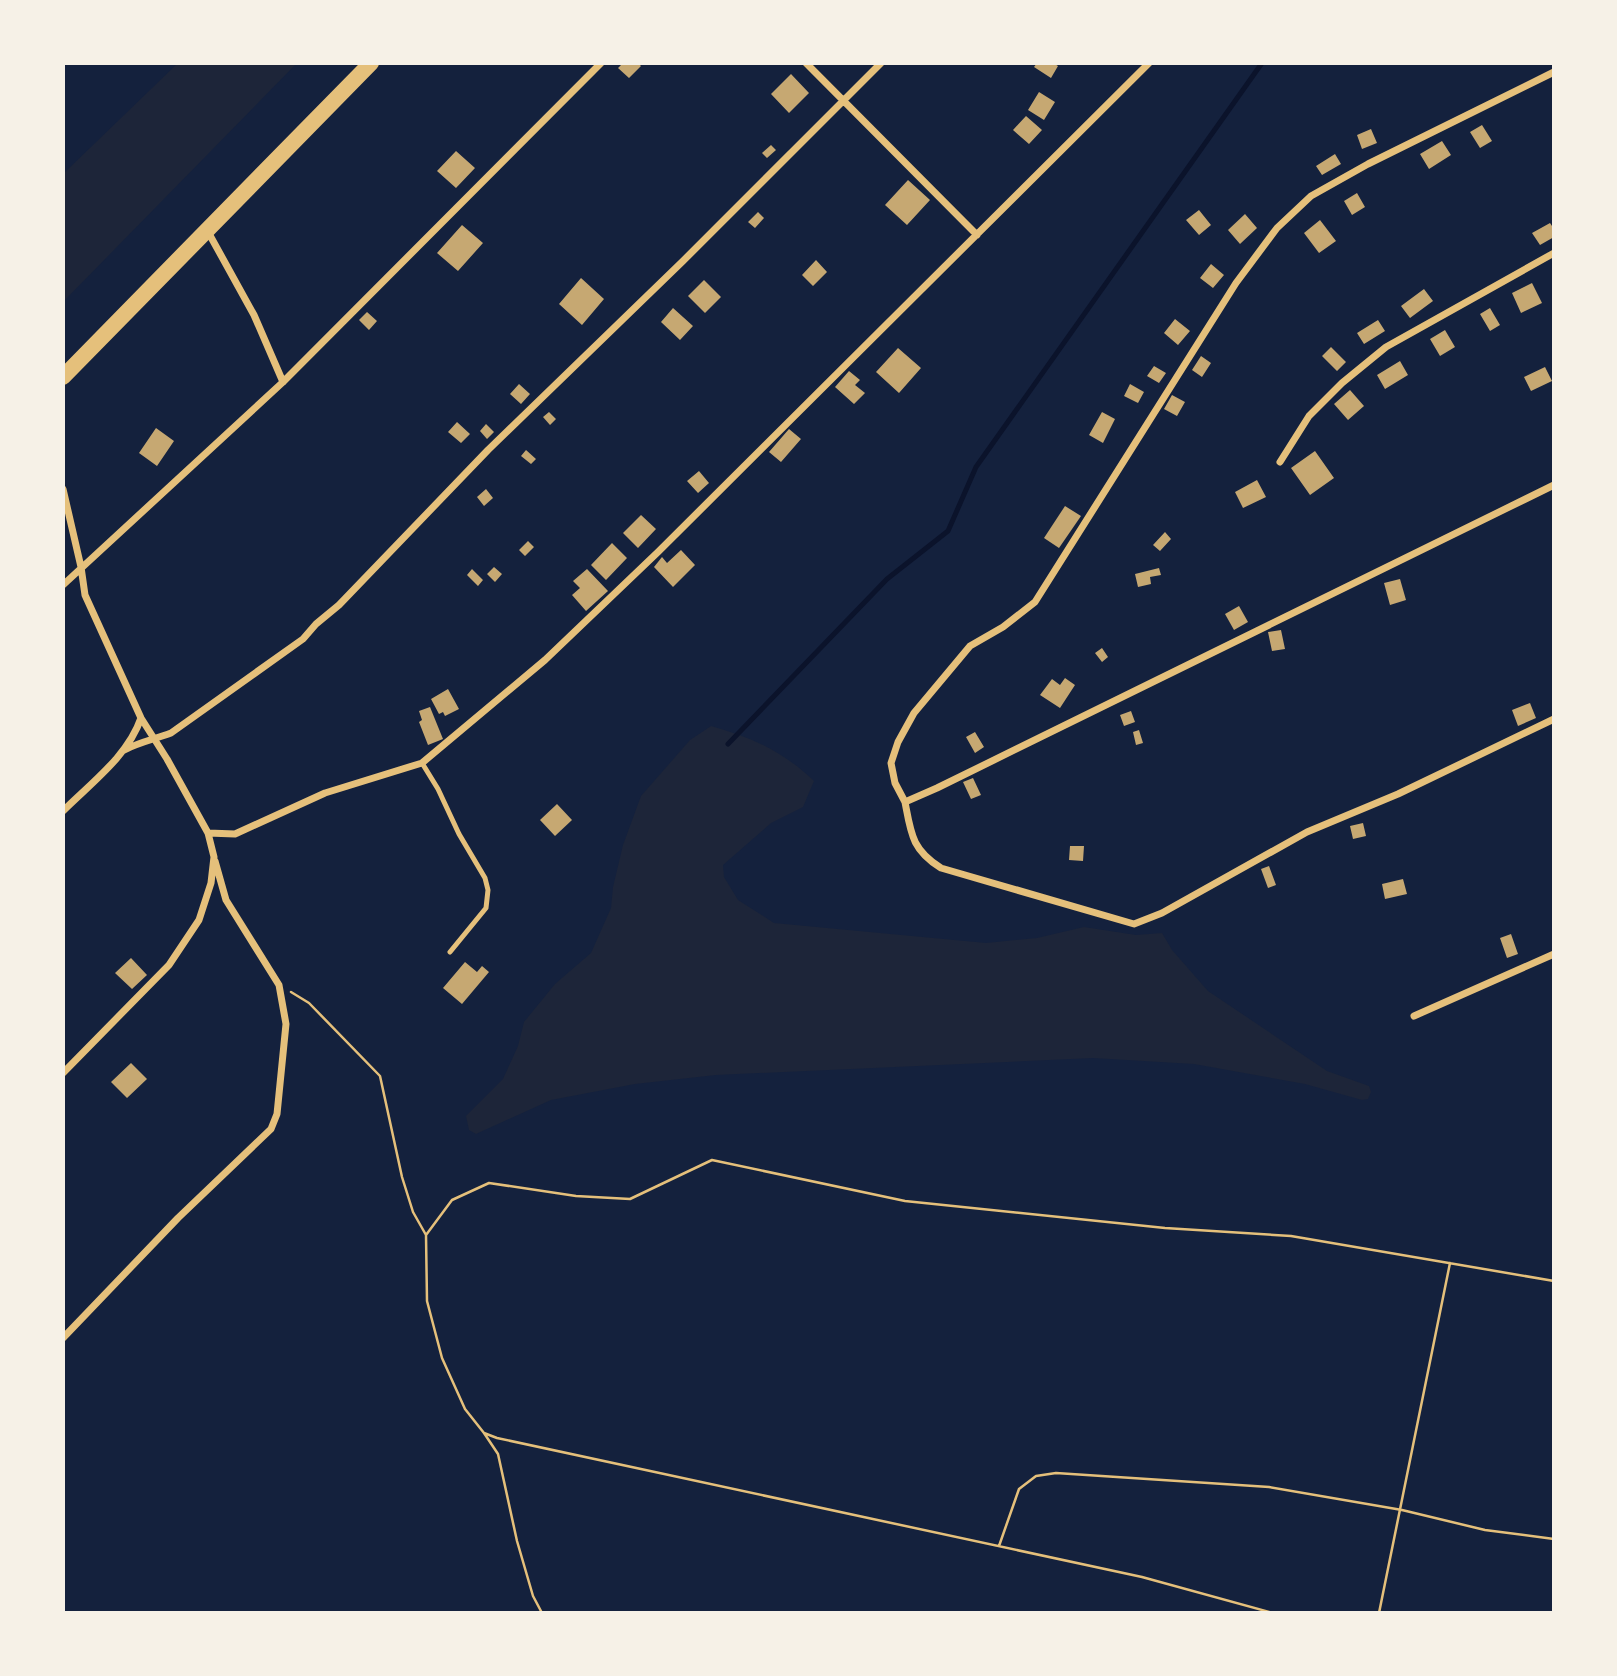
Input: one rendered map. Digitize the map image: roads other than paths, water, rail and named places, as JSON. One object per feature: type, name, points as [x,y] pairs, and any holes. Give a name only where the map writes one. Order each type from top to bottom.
[{"type":"main road","points":[[63,377],[371,63]]},
{"type":"street","points":[[63,585],[283,382],[601,63]]},
{"type":"street","points":[[806,63],[977,235]]},
{"type":"street","points":[[124,750],[144,740],[154,740],[171,733],[303,639],[488,450],[683,261],[881,63]]},
{"type":"street","points":[[208,833],[235,834],[325,793],[422,764],[555,651],[658,552],[1149,63]]},
{"type":"street","points":[[1554,72],[1368,164],[1311,197],[1277,228],[1236,283],[1035,602],[1003,627],[970,646],[914,713],[898,742],[891,763],[917,848],[926,859],[941,868],[1133,924],[1162,913],[1307,832],[1398,794],[1554,719]]},
{"type":"street","points":[[207,230],[254,315],[283,382]]},
{"type":"street","points":[[1280,462],[1309,416],[1342,383],[1386,347],[1554,253]]},
{"type":"street","points":[[905,802],[1554,485]]},
{"type":"street","points":[[63,489],[85,595],[141,718],[208,833],[226,900],[279,985],[286,1024],[277,1114],[271,1129],[178,1219],[63,1338]]},
{"type":"street","points":[[63,811],[124,750],[135,735],[141,718]]},
{"type":"street","points":[[63,1073],[169,965],[199,920],[211,883],[214,857]]},
{"type":"street","points":[[1414,1016],[1554,954]]},
{"type":"lane","points":[[422,764],[485,878],[488,890],[486,908],[450,952]]},
{"type":"waterway","points":[[728,744],[887,579],[948,531],[976,467],[1262,63]]}]
